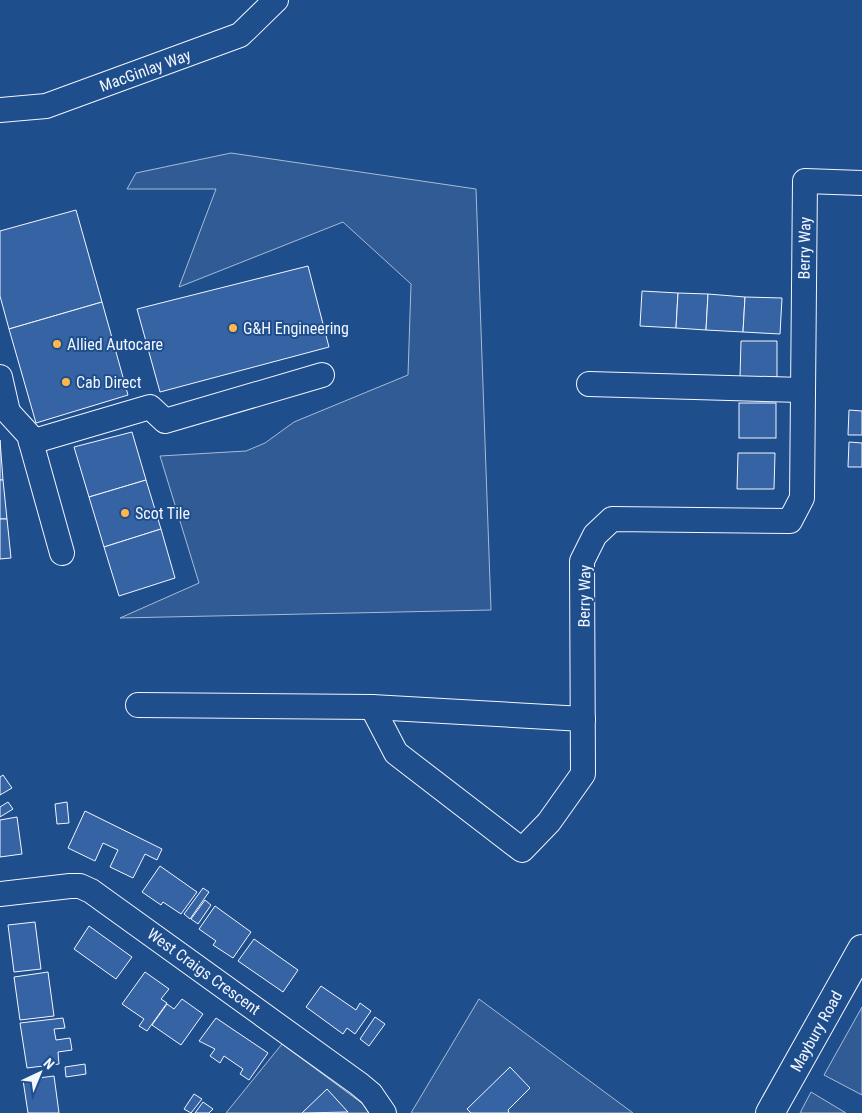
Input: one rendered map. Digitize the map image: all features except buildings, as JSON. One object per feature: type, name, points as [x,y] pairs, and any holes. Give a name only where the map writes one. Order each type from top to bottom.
[{"type":"main road","name":"Maybury Road","points":[[770,1113],[862,949]]},
{"type":"street","name":"MacGinlay Way","points":[[0,110],[46,106],[240,35],[276,0]]},
{"type":"street","name":"Berry Way","points":[[372,707],[396,752],[522,850],[549,822],[583,774],[582,561],[595,535],[612,519],[790,520],[802,498],[805,181],[862,184]]},
{"type":"street","points":[[31,442],[150,407],[166,421],[322,375]]},
{"type":"street","points":[[0,377],[8,412],[29,435],[62,553]]},
{"type":"street","points":[[590,384],[802,390]]},
{"type":"street","points":[[138,705],[372,707],[583,719]]},
{"type":"street","name":"West Craigs Crescent","points":[[0,894],[70,886],[80,886],[91,891],[359,1084],[372,1094],[384,1113]]},
{"type":"shaded area","points":[[231,153],[476,189],[491,610],[120,618],[199,583],[160,456],[246,451],[265,443],[294,422],[408,375],[411,284],[343,222],[179,287],[216,189],[127,189],[136,173]]},
{"type":"shaded area","points":[[479,999],[633,1113],[411,1113]]},
{"type":"shaded area","points":[[862,1007],[862,1095],[824,1075]]},
{"type":"shaded area","points":[[282,1044],[363,1104],[369,1113],[226,1113]]},
{"type":"shaded area","points":[[811,1092],[846,1113],[800,1113]]},
{"type":"place","name":"G&H Engineering","points":[[233,328]]},
{"type":"place","name":"Allied Autocare","points":[[57,344]]},
{"type":"place","name":"Cab Direct","points":[[66,382]]},
{"type":"place","name":"Scot Tile","points":[[125,513]]}]
